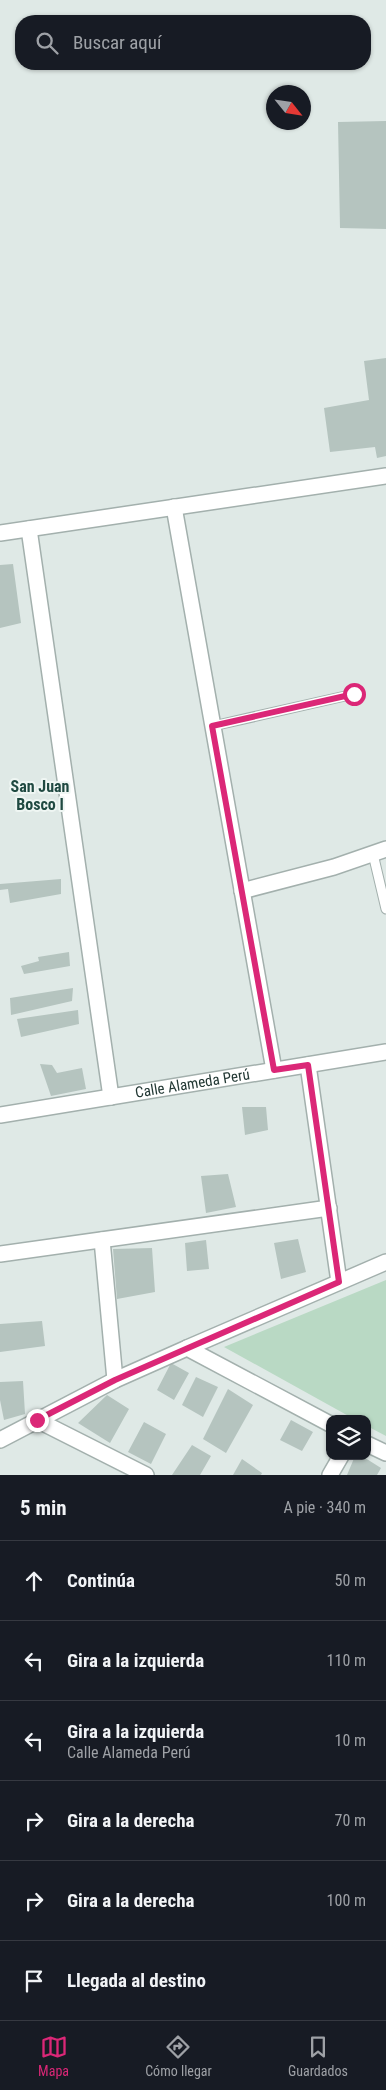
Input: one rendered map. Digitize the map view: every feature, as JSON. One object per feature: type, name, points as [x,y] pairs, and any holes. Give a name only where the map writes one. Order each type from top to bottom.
[{"type":"street","points":[[0,533],[386,476]]},
{"type":"street","points":[[174,507],[274,1070]]},
{"type":"street","points":[[29,529],[111,1097]]},
{"type":"street","points":[[242,891],[334,868],[379,851]]},
{"type":"street","name":"Calle Alameda Perú","points":[[0,1115],[386,1052]]},
{"type":"street","points":[[308,1065],[339,1282]]},
{"type":"street","points":[[0,1254],[329,1208]]},
{"type":"street","points":[[102,1240],[115,1380]]},
{"type":"street","points":[[0,1440],[115,1380],[386,1262]]},
{"type":"street","points":[[187,1348],[326,1422]]},
{"type":"street","points":[[37,1420],[146,1475]]},
{"type":"street","points":[[371,1446],[386,1453]]},
{"type":"street","points":[[330,1475],[339,1460]]},
{"type":"lane","points":[[212,726],[354,694]]},
{"type":"lane","points":[[379,851],[386,909]]},
{"type":"green space","points":[[386,1280],[386,1436],[371,1428],[371,1415],[347,1415],[224,1347]]},
{"type":"building","points":[[386,121],[386,229],[340,228],[338,122]]},
{"type":"building","points":[[386,358],[386,456],[377,458],[375,447],[330,452],[324,408],[369,400],[364,361]]},
{"type":"building","points":[[13,564],[21,623],[0,628],[0,565]]},
{"type":"building","points":[[61,879],[61,894],[10,903],[8,889],[0,890],[0,884]]},
{"type":"building","points":[[69,952],[70,966],[24,974],[21,966],[39,961],[38,957]]},
{"type":"building","points":[[73,988],[72,1001],[11,1015],[10,998]]},
{"type":"building","points":[[78,1010],[79,1024],[21,1037],[17,1019]]},
{"type":"building","points":[[40,1064],[52,1065],[57,1073],[82,1068],[86,1089],[51,1096]]},
{"type":"building","points":[[242,1107],[266,1107],[268,1130],[245,1135]]},
{"type":"building","points":[[228,1174],[236,1207],[206,1213],[201,1176]]},
{"type":"building","points":[[298,1239],[306,1272],[281,1279],[274,1243]]},
{"type":"building","points":[[206,1240],[209,1269],[187,1271],[185,1243]]},
{"type":"building","points":[[152,1248],[155,1292],[117,1299],[113,1249]]},
{"type":"building","points":[[42,1321],[45,1346],[0,1352],[0,1324]]},
{"type":"building","points":[[171,1363],[189,1373],[174,1400],[157,1390]]},
{"type":"building","points":[[196,1377],[218,1387],[203,1417],[182,1405]]},
{"type":"building","points":[[23,1381],[25,1414],[4,1420],[0,1400],[0,1382]]},
{"type":"building","points":[[228,1389],[253,1405],[226,1453],[203,1439]]},
{"type":"building","points":[[107,1395],[129,1409],[110,1443],[78,1423]]},
{"type":"building","points":[[291,1420],[313,1432],[302,1451],[280,1440]]},
{"type":"building","points":[[144,1422],[166,1434],[151,1464],[128,1452]]},
{"type":"building","points":[[192,1445],[211,1456],[200,1475],[172,1475]]},
{"type":"building","points":[[242,1459],[262,1473],[261,1475],[233,1475]]},
{"type":"building","points":[[353,1460],[368,1460],[381,1468],[377,1475],[347,1475]]},
{"type":"district","name":"San Juan Bosco I","points":[[40,795]]},
{"type":"route","points":[[37,1420],[115,1380],[339,1282],[308,1065],[274,1070],[212,726],[354,694]]}]
